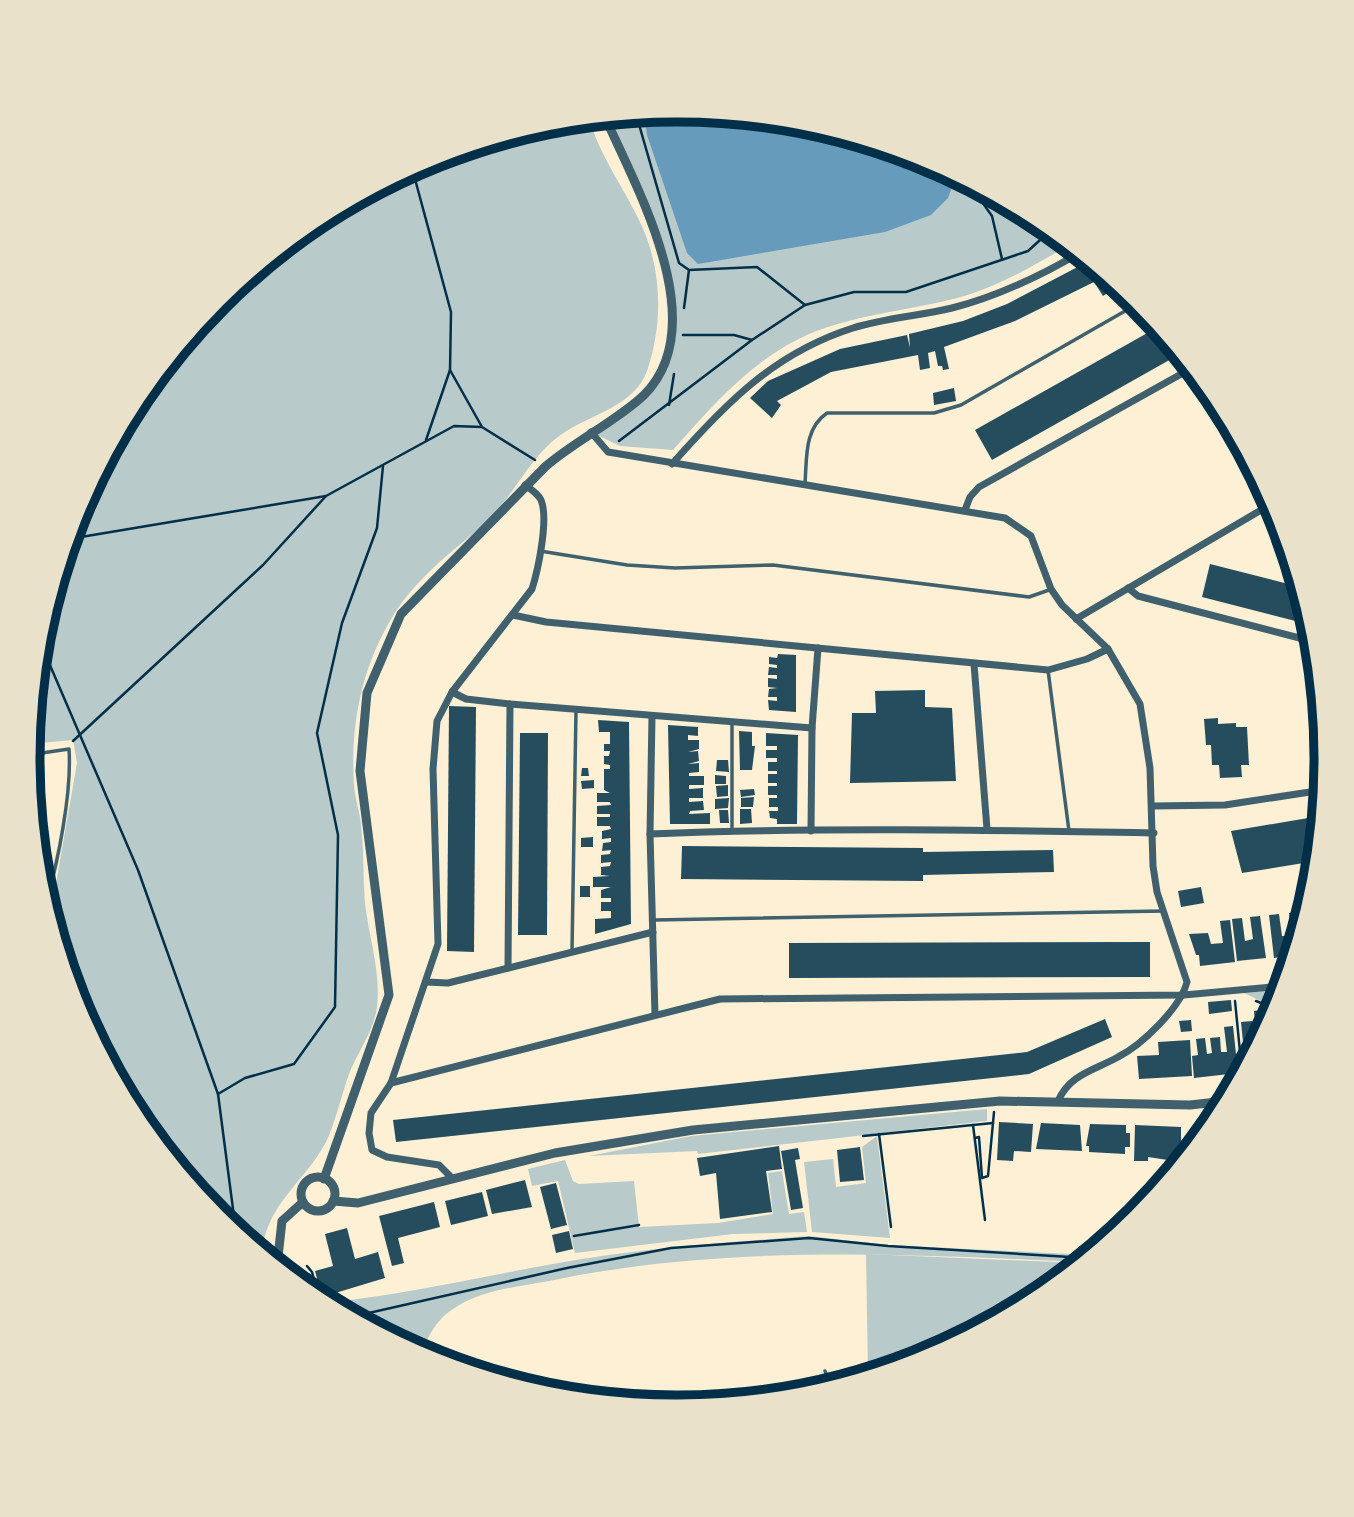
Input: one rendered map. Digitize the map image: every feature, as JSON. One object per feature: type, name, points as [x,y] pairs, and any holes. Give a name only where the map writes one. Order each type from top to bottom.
[{"type":"street","points":[[324,1179],[389,995],[360,771],[367,694],[401,614],[545,467],[644,394],[665,362],[673,319],[665,254],[609,126]]},
{"type":"street","points":[[672,464],[715,415],[757,376],[805,348],[854,328],[955,307],[1053,269],[1071,258]]},
{"type":"street","points":[[965,510],[970,497],[979,487],[1183,373]]},
{"type":"street","points":[[591,432],[607,452],[965,510],[1005,518],[1031,536],[1051,589],[1076,619],[1108,649],[1140,704],[1153,806],[1153,866],[1164,911],[1184,965],[1187,982],[1184,995],[1164,1019],[1122,1056],[1065,1084],[1058,1101]]},
{"type":"street","points":[[452,1178],[439,1165],[387,1157],[372,1150],[369,1133],[371,1113],[391,1083],[438,944],[433,769],[437,721],[452,692],[532,589],[538,570],[543,509],[541,498],[526,485]]},
{"type":"street","points":[[1076,619],[1262,509]]},
{"type":"street","points":[[1128,588],[1138,596],[1303,639]]},
{"type":"street","points":[[513,615],[546,622],[1048,670],[1087,659],[1108,649]]},
{"type":"street","points":[[811,831],[812,728],[818,648]]},
{"type":"street","points":[[974,664],[987,830]]},
{"type":"street","points":[[452,692],[466,699],[510,704],[812,728]]},
{"type":"street","points":[[508,968],[510,704]]},
{"type":"street","points":[[652,716],[650,834],[655,1014]]},
{"type":"street","points":[[1153,806],[1225,804],[1312,792]]},
{"type":"street","points":[[650,834],[987,830],[1154,833]]},
{"type":"street","points":[[426,982],[448,983],[653,933]]},
{"type":"street","points":[[391,1083],[720,999],[1184,995],[1271,987]]},
{"type":"street","points":[[333,1201],[358,1203],[555,1153],[693,1130],[994,1101],[1190,1105],[1212,1103]]},
{"type":"street","points":[[278,1255],[282,1221],[303,1202],[303,1187],[316,1178],[331,1184],[333,1201],[328,1208],[319,1211],[303,1202]]},
{"type":"lane","points":[[804,486],[808,440],[816,421],[827,413],[934,413],[961,405],[1128,309]]},
{"type":"lane","points":[[540,551],[627,565],[675,568],[773,565],[1029,597],[1051,589]]},
{"type":"lane","points":[[1048,670],[1069,831]]},
{"type":"lane","points":[[572,951],[576,710]]},
{"type":"lane","points":[[732,720],[732,831]]},
{"type":"lane","points":[[40,754],[69,750],[70,771],[52,883]]},
{"type":"lane","points":[[652,920],[1164,911]]},
{"type":"lane","points":[[825,1371],[827,1377]]},
{"type":"path","points":[[639,123],[679,263],[690,270],[757,267],[805,305]]},
{"type":"path","points":[[415,178],[451,312],[450,370],[426,440]]},
{"type":"path","points":[[980,198],[992,216],[1002,260]]},
{"type":"path","points":[[607,452],[752,340],[805,305],[855,292],[906,292],[1028,251],[1043,237]]},
{"type":"path","points":[[681,335],[734,335],[752,340]]},
{"type":"path","points":[[450,370],[482,428]]},
{"type":"path","points":[[81,537],[326,496],[454,426],[482,428],[545,467]]},
{"type":"path","points":[[218,1094],[245,1078],[294,1064],[335,1007],[338,835],[317,733],[342,623],[377,528],[383,466]]},
{"type":"path","points":[[81,734],[263,565],[326,496]]},
{"type":"path","points":[[48,660],[138,870],[218,1094],[234,1215]]},
{"type":"path","points":[[1234,991],[1240,1054]]},
{"type":"path","points":[[975,1138],[979,1137],[982,1178],[989,1176],[994,1101]]},
{"type":"path","points":[[863,1136],[993,1123]]},
{"type":"path","points":[[973,1125],[985,1220]]},
{"type":"path","points":[[879,1134],[891,1227]]},
{"type":"path","points":[[574,1236],[639,1225]]},
{"type":"path","points":[[366,1314],[567,1268],[671,1248],[809,1238],[888,1246],[1073,1257]]},
{"type":"path","points":[[307,1265],[315,1282]]},
{"type":"shaded area","points":[[677,122],[760,127],[842,143],[921,170],[995,207],[1060,250],[996,284],[965,296],[847,321],[793,342],[773,354],[737,383],[673,450],[620,446],[591,432],[644,394],[664,364],[672,331],[671,294],[663,256],[635,181],[610,125]]},
{"type":"shaded area","points":[[592,127],[638,218],[652,254],[658,313],[647,371],[641,383],[623,400],[552,441],[495,513],[435,566],[402,602],[373,656],[360,698],[353,764],[362,835],[365,903],[377,981],[377,1007],[369,1033],[349,1074],[326,1142],[270,1221],[264,1243],[198,1178],[148,1112],[106,1040],[74,963],[54,893],[77,763],[73,740],[41,743],[52,634],[74,554],[106,477],[126,440],[172,371],[198,339],[227,308],[289,253],[323,229],[395,187],[433,170],[512,143]]},
{"type":"shaded area","points":[[1269,990],[1265,1003],[1244,993]]},
{"type":"shaded area","points":[[987,1109],[987,1121],[698,1154],[697,1151],[589,1156],[691,1136]]},
{"type":"shaded area","points":[[877,1136],[890,1238],[812,1232],[804,1162],[833,1159],[836,1187],[866,1183],[862,1147]]},
{"type":"shaded area","points":[[565,1160],[573,1181],[579,1184],[634,1181],[639,1227],[718,1223],[773,1214],[768,1173],[782,1171],[789,1214],[804,1212],[807,1232],[733,1234],[575,1253],[558,1181],[532,1186],[528,1169]]},
{"type":"shaded area","points":[[809,1236],[888,1245],[1076,1254],[1068,1261],[881,1255],[748,1257],[615,1269],[512,1287],[475,1297],[442,1318],[426,1344],[395,1330],[343,1300],[610,1255]]},
{"type":"shaded area","points":[[866,1254],[1067,1262],[1031,1288],[959,1330],[868,1366]]},
{"type":"water","points":[[645,123],[719,123],[801,134],[882,156],[953,184],[948,198],[931,215],[885,232],[698,264],[687,253],[647,135]]},
{"type":"building","points":[[1080,266],[1110,292],[1103,296],[1094,282],[1015,321],[944,347],[949,369],[943,370],[942,366],[938,366],[935,351],[928,353],[930,368],[920,370],[918,355],[831,372],[777,401],[781,405],[772,418],[750,398],[768,381],[840,349],[907,335],[910,348],[909,334],[963,321],[1007,304]]},
{"type":"building","points":[[1149,332],[1172,359],[992,460],[975,430]]},
{"type":"building","points":[[954,388],[956,401],[934,405],[933,393]]},
{"type":"building","points":[[1210,564],[1289,584],[1299,622],[1202,597]]},
{"type":"building","points":[[778,654],[796,655],[796,712],[769,710],[768,700],[777,701],[777,697],[768,697],[769,689],[777,688],[768,687],[768,678],[777,679],[777,675],[768,675],[769,667],[777,668],[777,665],[769,664],[769,657],[777,658]]},
{"type":"building","points":[[925,690],[925,707],[952,708],[956,781],[850,783],[852,713],[876,713],[875,691]]},
{"type":"building","points":[[449,706],[476,707],[474,952],[447,951]]},
{"type":"building","points":[[1218,718],[1218,724],[1236,723],[1236,727],[1247,727],[1249,765],[1241,765],[1242,777],[1220,778],[1219,765],[1212,765],[1211,745],[1206,745],[1204,719]]},
{"type":"building","points":[[598,720],[629,722],[631,924],[595,934],[595,919],[611,918],[611,911],[601,911],[601,902],[611,902],[611,898],[601,898],[601,890],[611,887],[593,887],[593,877],[610,876],[601,875],[601,867],[610,866],[611,862],[601,863],[601,855],[610,854],[611,850],[602,851],[603,843],[611,842],[611,838],[602,839],[602,831],[611,829],[610,826],[597,826],[597,817],[610,817],[610,814],[597,814],[597,806],[611,805],[610,802],[597,802],[597,793],[610,793],[604,790],[604,769],[610,769],[610,765],[604,764],[604,756],[609,756],[610,751],[604,751],[604,744],[610,744],[610,732],[599,732]]},
{"type":"building","points":[[668,725],[698,727],[698,736],[688,735],[688,740],[699,740],[699,749],[688,752],[698,751],[699,761],[688,764],[699,763],[699,772],[689,773],[689,776],[704,776],[704,785],[689,785],[689,789],[703,788],[703,798],[689,798],[689,802],[703,801],[704,810],[690,811],[689,814],[710,813],[710,824],[670,824]]},
{"type":"building","points":[[739,731],[752,732],[752,746],[755,746],[752,770],[740,770]]},
{"type":"building","points":[[520,733],[548,733],[547,935],[518,935]]},
{"type":"building","points":[[766,733],[798,735],[797,824],[777,824],[777,819],[770,818],[769,811],[778,811],[778,807],[769,807],[769,798],[777,798],[777,795],[768,795],[768,786],[777,786],[777,783],[768,783],[768,774],[777,774],[777,771],[768,771],[768,762],[777,762],[777,758],[766,758],[766,750],[777,750],[777,746],[766,746]]},
{"type":"building","points":[[717,760],[728,760],[729,772],[716,771]]},
{"type":"building","points":[[582,768],[588,768],[589,776],[581,776]]},
{"type":"building","points":[[715,775],[726,776],[726,784],[715,784]]},
{"type":"building","points":[[594,780],[594,788],[582,789],[581,781]]},
{"type":"building","points":[[728,785],[728,796],[717,797],[716,786]]},
{"type":"building","points":[[754,789],[755,795],[741,797],[740,790]]},
{"type":"building","points":[[754,797],[753,807],[741,807],[741,798]]},
{"type":"building","points":[[729,798],[728,808],[715,809],[715,799]]},
{"type":"building","points":[[740,809],[751,809],[752,823],[740,824]]},
{"type":"building","points":[[719,810],[728,810],[729,823],[720,823]]},
{"type":"building","points":[[1310,818],[1305,863],[1242,873],[1231,831]]},
{"type":"building","points":[[593,837],[593,847],[581,847],[581,838]]},
{"type":"building","points":[[682,846],[923,848],[923,852],[1053,850],[1054,872],[923,875],[923,881],[681,879]]},
{"type":"building","points":[[580,886],[590,886],[590,897],[580,897]]},
{"type":"building","points":[[1201,887],[1204,903],[1181,907],[1178,891]]},
{"type":"building","points":[[1295,912],[1291,927],[1289,913]]},
{"type":"building","points":[[1279,914],[1282,936],[1288,936],[1282,957],[1274,958],[1269,915]]},
{"type":"building","points":[[1260,916],[1266,958],[1237,961],[1232,919],[1242,918],[1245,941],[1253,939],[1250,917]]},
{"type":"building","points":[[1230,920],[1235,962],[1200,966],[1199,955],[1196,955],[1189,934],[1208,933],[1211,944],[1223,943],[1220,921]]},
{"type":"building","points":[[1150,942],[1150,977],[789,978],[789,943]]},
{"type":"building","points":[[1231,1000],[1232,1011],[1209,1014],[1208,1002]]},
{"type":"building","points":[[1261,1010],[1255,1024],[1254,1011]]},
{"type":"building","points":[[1105,1019],[1112,1037],[1029,1074],[396,1142],[393,1120],[1027,1052]]},
{"type":"building","points":[[1191,1020],[1192,1031],[1181,1032],[1179,1021]]},
{"type":"building","points":[[1252,1021],[1253,1029],[1247,1042],[1243,1042],[1241,1022]]},
{"type":"building","points":[[1233,1026],[1237,1061],[1230,1074],[1194,1078],[1192,1056],[1198,1055],[1196,1039],[1205,1038],[1207,1054],[1212,1053],[1210,1038],[1220,1037],[1221,1052],[1227,1052],[1224,1027]]},
{"type":"building","points":[[1190,1040],[1192,1076],[1139,1079],[1137,1056],[1159,1055],[1158,1042]]},
{"type":"building","points":[[999,1122],[1033,1124],[1031,1152],[1014,1151],[1013,1161],[997,1160]]},
{"type":"building","points":[[1041,1123],[1080,1125],[1082,1151],[1036,1149]]},
{"type":"building","points":[[1090,1124],[1126,1125],[1126,1133],[1130,1133],[1130,1147],[1125,1147],[1125,1154],[1089,1152],[1089,1146],[1086,1146]]},
{"type":"building","points":[[1135,1125],[1181,1127],[1181,1147],[1170,1160],[1148,1157],[1148,1161],[1134,1161]]},
{"type":"building","points":[[779,1146],[782,1169],[766,1171],[772,1212],[720,1219],[716,1173],[700,1176],[697,1158]]},
{"type":"building","points":[[860,1147],[864,1180],[840,1182],[837,1150]]},
{"type":"building","points":[[798,1148],[800,1159],[795,1160],[803,1208],[791,1210],[781,1151]]},
{"type":"building","points":[[525,1180],[532,1207],[492,1214],[486,1190]]},
{"type":"building","points":[[556,1183],[567,1225],[551,1229],[540,1187]]},
{"type":"building","points":[[482,1192],[488,1216],[451,1225],[445,1201]]},
{"type":"building","points":[[434,1202],[440,1227],[398,1238],[404,1263],[392,1266],[379,1216]]},
{"type":"building","points":[[347,1228],[355,1259],[378,1252],[385,1278],[333,1294],[319,1285],[315,1271],[333,1266],[325,1234]]},
{"type":"building","points":[[569,1231],[573,1249],[556,1253],[552,1235]]}]
